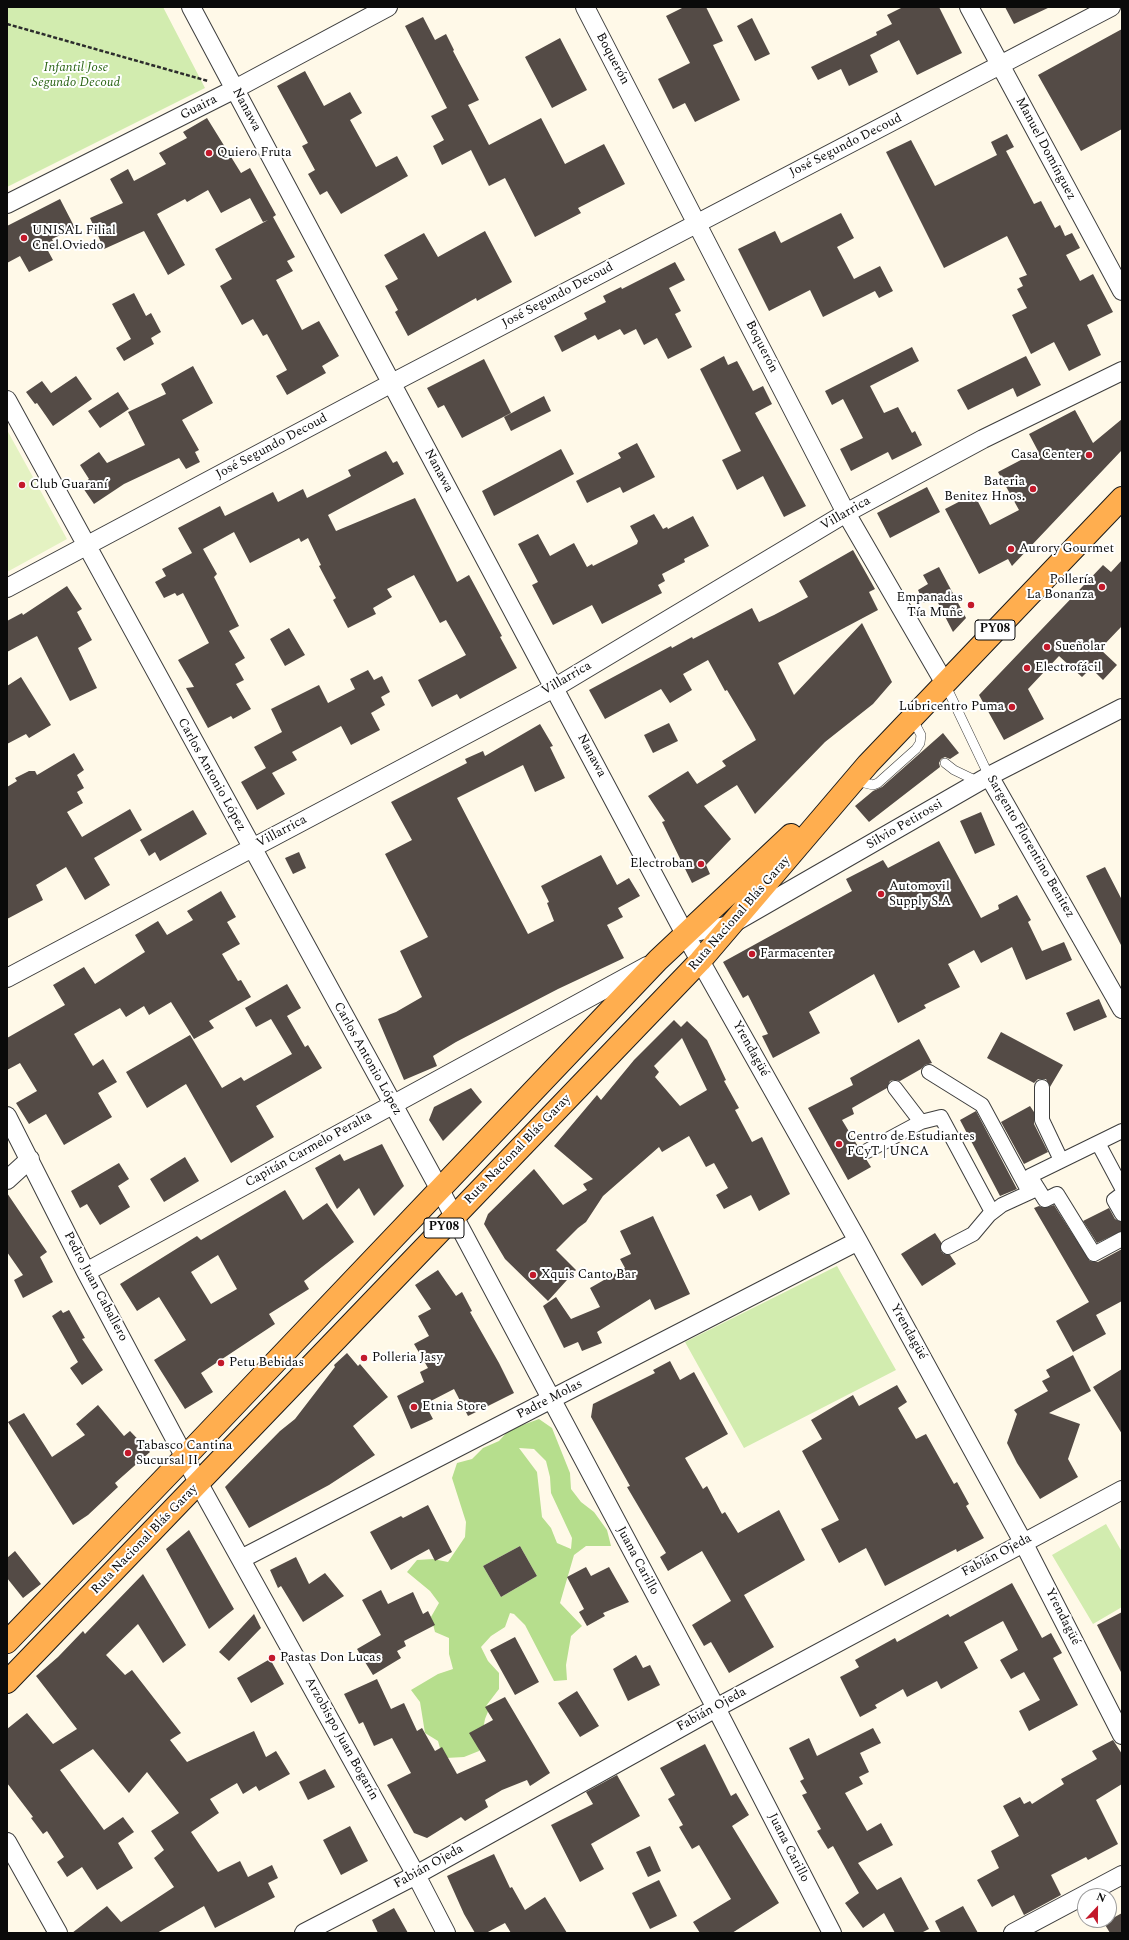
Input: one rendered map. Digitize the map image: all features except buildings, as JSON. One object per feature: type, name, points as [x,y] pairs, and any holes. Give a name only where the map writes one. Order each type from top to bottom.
[{"type":"highway","name":"Ruta Nacional Blás Garay","points":[[7,1682],[199,1484],[700,961],[868,764],[944,682],[1122,498]]},
{"type":"highway","name":"Ruta Nacional Blás Garay","points":[[7,1642],[658,960],[868,764]]},
{"type":"street","name":"Nanawa","points":[[191,7],[686,934]]},
{"type":"street","name":"Guaira","points":[[7,204],[235,89],[388,7]]},
{"type":"street","name":"Boquerón","points":[[585,7],[698,223],[846,513],[944,682]]},
{"type":"street","name":"Manuel Domínguez","points":[[969,7],[1122,291]]},
{"type":"street","name":"José Segundo Decoud","points":[[7,588],[392,383],[1111,7]]},
{"type":"street","name":"Villarrica","points":[[7,978],[554,688],[846,513],[983,439],[1122,371]]},
{"type":"street","name":"Carlos Antonio López","points":[[7,400],[251,848],[440,1190]]},
{"type":"street","name":"Silvio Petirossi","points":[[686,934],[730,925],[984,779],[1122,708]]},
{"type":"street","name":"Sargento Florentino Benitez","points":[[984,779],[1122,1009]]},
{"type":"street","name":"Yrendagüé","points":[[686,934],[858,1241],[1023,1542],[1122,1735]]},
{"type":"street","name":"Capitán Carmelo Peralta","points":[[86,1272],[658,960]]},
{"type":"street","points":[[929,1072],[982,1105],[1033,1191],[1045,1200],[1056,1194],[1083,1227],[1094,1254],[1122,1239]]},
{"type":"street","points":[[1042,1087],[1042,1120],[1061,1160]]},
{"type":"street","points":[[896,1088],[922,1122]]},
{"type":"street","name":"Pedro Juan Caballero","points":[[7,1116],[86,1272],[186,1456],[199,1484]]},
{"type":"street","points":[[867,1151],[922,1122],[941,1117],[992,1212]]},
{"type":"street","points":[[1033,1191],[1030,1176],[1122,1131]]},
{"type":"street","points":[[1098,1143],[1122,1188]]},
{"type":"street","points":[[7,1180],[30,1159]]},
{"type":"street","name":"Juana Carillo","points":[[440,1190],[453,1218],[716,1708],[832,1933]]},
{"type":"street","points":[[948,1247],[973,1234],[992,1212],[1002,1205],[1033,1191]]},
{"type":"street","points":[[1122,1194],[1114,1200],[1122,1214]]},
{"type":"street","name":"Padre Molas","points":[[241,1559],[858,1241]]},
{"type":"street","name":"Arzobispo Juan Bogarín","points":[[199,1484],[416,1875],[446,1933]]},
{"type":"street","name":"Fabián Ojeda","points":[[304,1933],[416,1875],[716,1708],[1122,1490]]},
{"type":"street","points":[[7,1842],[58,1933]]},
{"type":"street","points":[[1013,1933],[1122,1875]]},
{"type":"lane","name":"Sargento Florentino Benitez","points":[[944,682],[984,779]]},
{"type":"lane","points":[[854,780],[873,785],[878,783],[922,745],[921,734],[912,717]]},
{"type":"lane","points":[[945,763],[954,770],[984,779]]},
{"type":"path","points":[[7,24],[235,89]]},
{"type":"green space","name":"Infantil Jose Segundo Decoud","points":[[7,7],[163,7],[205,88],[7,187]]},
{"type":"green space","name":"Club Guaraní","points":[[7,430],[67,539],[7,572]]},
{"type":"green space","points":[[837,1266],[896,1370],[744,1448],[685,1342]]},
{"type":"green space","points":[[539,1419],[552,1428],[570,1473],[571,1489],[581,1502],[594,1512],[607,1530],[611,1546],[586,1546],[574,1555],[560,1603],[582,1626],[571,1636],[566,1665],[567,1680],[554,1681],[525,1625],[514,1614],[510,1613],[505,1627],[491,1636],[481,1647],[488,1661],[499,1673],[499,1689],[486,1706],[491,1704],[485,1719],[479,1751],[464,1757],[446,1758],[442,1755],[438,1741],[425,1733],[420,1702],[411,1690],[438,1674],[453,1669],[449,1654],[449,1638],[435,1632],[431,1617],[439,1603],[430,1591],[407,1572],[417,1560],[433,1559],[448,1562],[465,1537],[466,1522],[452,1478],[457,1463],[472,1459],[483,1448],[499,1441],[509,1430]],"holes":[[[519,1448],[534,1449],[546,1461],[550,1477],[551,1493],[572,1538],[571,1549],[557,1543],[551,1528],[542,1517],[537,1472]],[[520,1546],[537,1576],[501,1597],[483,1566]]]},
{"type":"green space","points":[[1106,1524],[1122,1552],[1122,1607],[1093,1624],[1052,1555]]},
{"type":"place","name":"Quiero Fruta","points":[[209,153]]},
{"type":"place","name":"UNISAL Filial Cnel.Oviedo","points":[[24,238]]},
{"type":"place","name":"Casa Center","points":[[1089,455]]},
{"type":"place","name":"Club Guaraní","points":[[22,485]]},
{"type":"place","name":"Bateria Benitez Hnos.","points":[[1033,489]]},
{"type":"place","name":"Aurory Gourmet","points":[[1011,549]]},
{"type":"place","name":"Pollería La Bonanza","points":[[1102,587]]},
{"type":"place","name":"Empanadas Tía Muñe","points":[[971,605]]},
{"type":"place","name":"Sueñolar","points":[[1047,647]]},
{"type":"place","name":"Electrofácil","points":[[1027,668]]},
{"type":"place","name":"Lubricentro Puma","points":[[1012,707]]},
{"type":"place","name":"Electroban","points":[[701,864]]},
{"type":"place","name":"Automovil Supply S.A","points":[[881,894]]},
{"type":"place","name":"Farmacenter","points":[[752,954]]},
{"type":"place","name":"Centro de Estudiantes FCyT | UNCA","points":[[839,1144]]},
{"type":"place","name":"Xquis Canto Bar","points":[[533,1275]]},
{"type":"place","name":"Polleria Jasy","points":[[364,1358]]},
{"type":"place","name":"Petu Bebidas","points":[[221,1363]]},
{"type":"place","name":"Etnia Store","points":[[414,1407]]},
{"type":"place","name":"Tabasco Cantina Sucursal II","points":[[128,1453]]},
{"type":"place","name":"Pastas Don Lucas","points":[[272,1658]]}]
